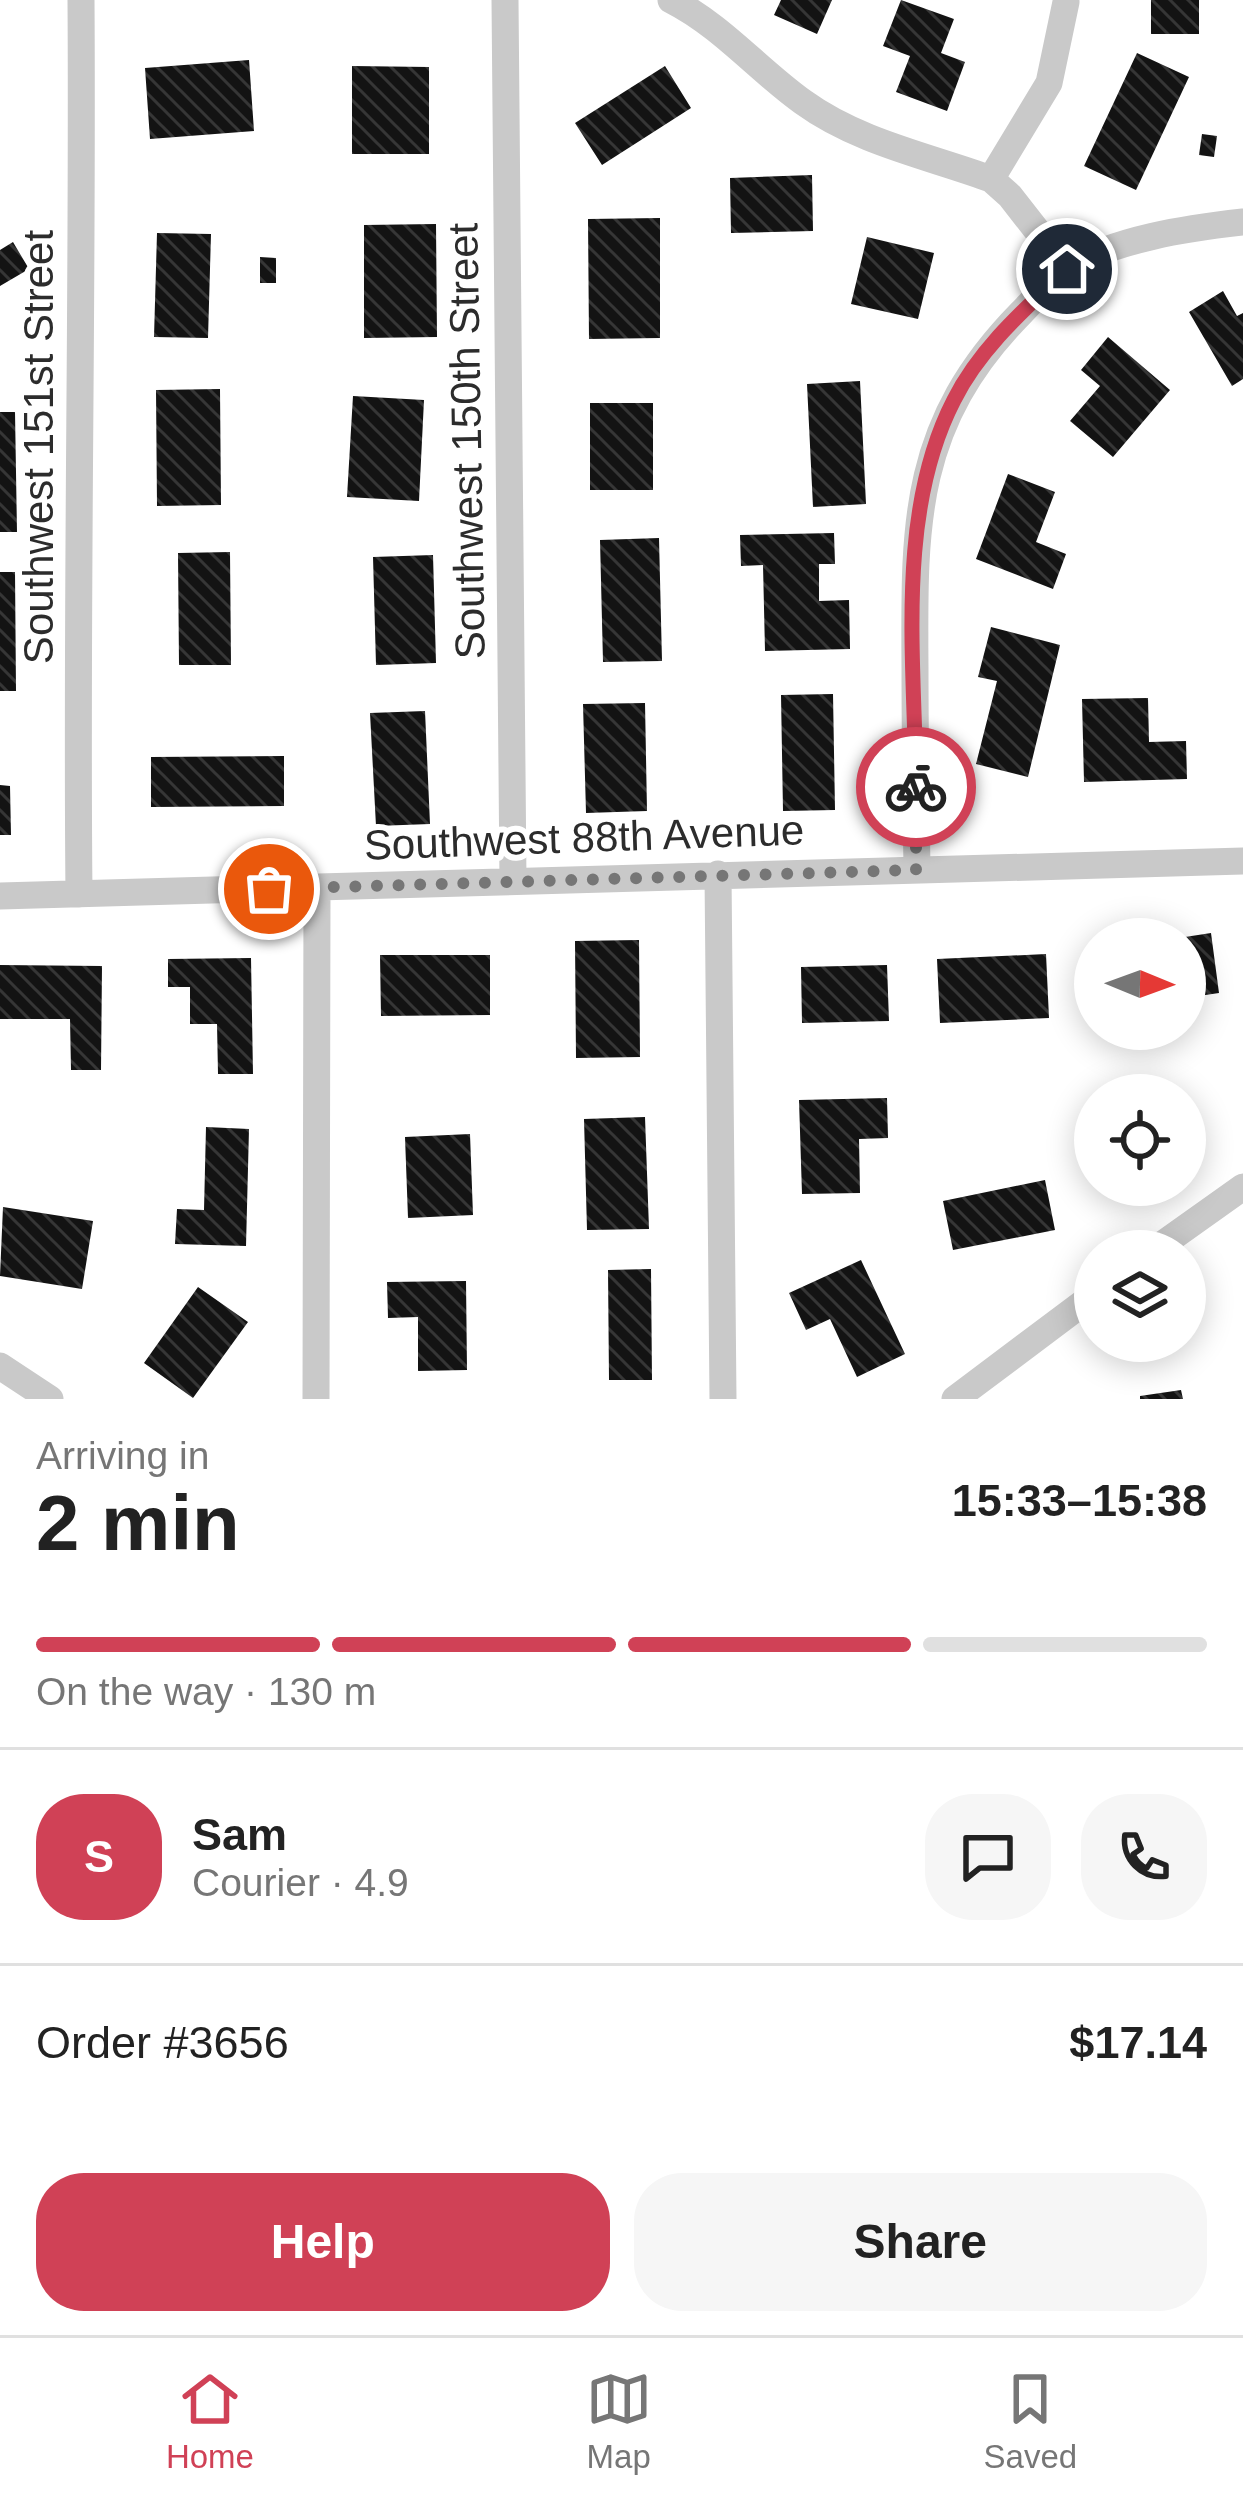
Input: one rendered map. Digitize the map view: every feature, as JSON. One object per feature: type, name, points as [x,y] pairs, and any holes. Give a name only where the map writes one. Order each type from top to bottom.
[{"type":"street","name":"Southwest 151st Street","points":[[80,894],[76,510],[82,369],[81,0]]},
{"type":"street","name":"Southwest 150th Street","points":[[505,0],[513,881]]},
{"type":"street","points":[[991,179],[1049,82],[1066,2]]},
{"type":"street","points":[[685,4],[830,120],[991,179],[1067,269]]},
{"type":"street","points":[[916,870],[916,525],[938,435],[967,379],[1004,331],[1067,269],[1172,232],[1243,222]]},
{"type":"street","name":"Southwest 88th Avenue","points":[[0,896],[1243,861]]},
{"type":"street","points":[[718,874],[723,1399]]},
{"type":"street","points":[[316,888],[316,1399]]},
{"type":"street","points":[[1183,1230],[1243,1187]]},
{"type":"street","points":[[955,1399],[1074,1310]]},
{"type":"street","points":[[0,1366],[50,1399]]},
{"type":"building","points":[[781,0],[832,0],[817,34],[774,15]]},
{"type":"building","points":[[901,0],[954,19],[941,53],[965,62],[947,111],[896,92],[910,56],[883,46]]},
{"type":"building","points":[[1151,0],[1199,0],[1199,34],[1151,34]]},
{"type":"building","points":[[1137,53],[1189,77],[1136,190],[1084,166]]},
{"type":"building","points":[[249,60],[254,131],[150,139],[145,68]]},
{"type":"building","points":[[352,66],[429,67],[429,154],[352,154]]},
{"type":"building","points":[[665,66],[691,108],[602,165],[575,123]]},
{"type":"building","points":[[1202,134],[1217,136],[1214,157],[1199,155]]},
{"type":"building","points":[[812,175],[813,231],[731,233],[730,178]]},
{"type":"building","points":[[660,218],[660,338],[589,339],[588,219]]},
{"type":"building","points":[[436,224],[437,337],[364,338],[364,225]]},
{"type":"building","points":[[157,233],[211,234],[208,338],[154,337]]},
{"type":"building","points":[[867,237],[934,253],[918,319],[851,304]]},
{"type":"building","points":[[13,242],[29,269],[0,286],[0,250]]},
{"type":"building","points":[[260,257],[276,258],[276,283],[260,283]]},
{"type":"building","points":[[1223,291],[1237,316],[1243,313],[1243,379],[1232,386],[1189,312]]},
{"type":"building","points":[[1108,337],[1170,390],[1113,457],[1070,421],[1100,386],[1081,370]]},
{"type":"building","points":[[860,381],[866,504],[813,507],[807,384]]},
{"type":"building","points":[[220,389],[221,505],[157,506],[156,390]]},
{"type":"building","points":[[353,396],[424,400],[419,501],[347,497]]},
{"type":"building","points":[[590,403],[653,403],[653,490],[590,490]]},
{"type":"building","points":[[0,412],[15,412],[17,532],[0,532]]},
{"type":"building","points":[[1008,474],[1055,492],[1036,542],[1066,554],[1053,589],[976,559]]},
{"type":"building","points":[[834,533],[835,564],[819,564],[819,601],[849,600],[850,649],[765,651],[763,565],[741,566],[740,535]]},
{"type":"building","points":[[659,538],[662,661],[603,662],[600,540]]},
{"type":"building","points":[[230,552],[231,665],[179,665],[178,553]]},
{"type":"building","points":[[433,555],[436,663],[376,665],[373,557]]},
{"type":"building","points":[[0,572],[15,572],[16,691],[0,691]]},
{"type":"building","points":[[991,627],[1060,645],[1028,777],[976,764],[997,681],[978,677]]},
{"type":"building","points":[[833,694],[835,810],[783,811],[781,695]]},
{"type":"building","points":[[1148,698],[1149,742],[1186,741],[1187,779],[1084,782],[1082,699]]},
{"type":"building","points":[[645,703],[647,811],[586,813],[583,704]]},
{"type":"building","points":[[425,711],[430,824],[376,826],[370,713]]},
{"type":"building","points":[[284,756],[284,806],[151,807],[151,757]]},
{"type":"building","points":[[0,785],[10,786],[11,835],[0,835]]},
{"type":"building","points":[[1211,933],[1219,993],[1206,995],[1206,934]]},
{"type":"building","points":[[639,940],[640,1057],[576,1058],[575,941]]},
{"type":"building","points":[[1046,954],[1049,1018],[940,1023],[937,959]]},
{"type":"building","points":[[380,955],[490,955],[490,1015],[381,1016]]},
{"type":"building","points":[[251,958],[253,1074],[218,1074],[217,1024],[190,1024],[190,987],[168,987],[168,959]]},
{"type":"building","points":[[0,965],[102,966],[101,1070],[71,1070],[70,1019],[0,1019]]},
{"type":"building","points":[[887,965],[889,1021],[802,1023],[801,967]]},
{"type":"building","points":[[887,1098],[888,1138],[859,1139],[860,1193],[802,1194],[799,1100]]},
{"type":"building","points":[[645,1117],[649,1229],[587,1230],[584,1119]]},
{"type":"building","points":[[206,1127],[249,1129],[246,1246],[175,1244],[177,1209],[204,1210]]},
{"type":"building","points":[[470,1134],[473,1215],[408,1218],[405,1137]]},
{"type":"building","points":[[1045,1180],[1055,1230],[953,1250],[943,1201]]},
{"type":"building","points":[[3,1207],[93,1221],[82,1289],[0,1276]]},
{"type":"building","points":[[861,1260],[905,1354],[857,1377],[830,1319],[806,1330],[789,1293]]},
{"type":"building","points":[[651,1269],[652,1380],[609,1380],[608,1270]]},
{"type":"building","points":[[466,1281],[467,1370],[418,1371],[418,1317],[388,1318],[387,1282]]},
{"type":"building","points":[[198,1287],[248,1322],[193,1398],[144,1363]]},
{"type":"building","points":[[1181,1390],[1183,1399],[1140,1399],[1140,1396]]},
{"type":"way so far","points":[[269,889],[916,870],[916,787]]},
{"type":"route","points":[[916,787],[914,574],[916,525],[925,479],[955,397],[1004,331],[1067,269]]}]
